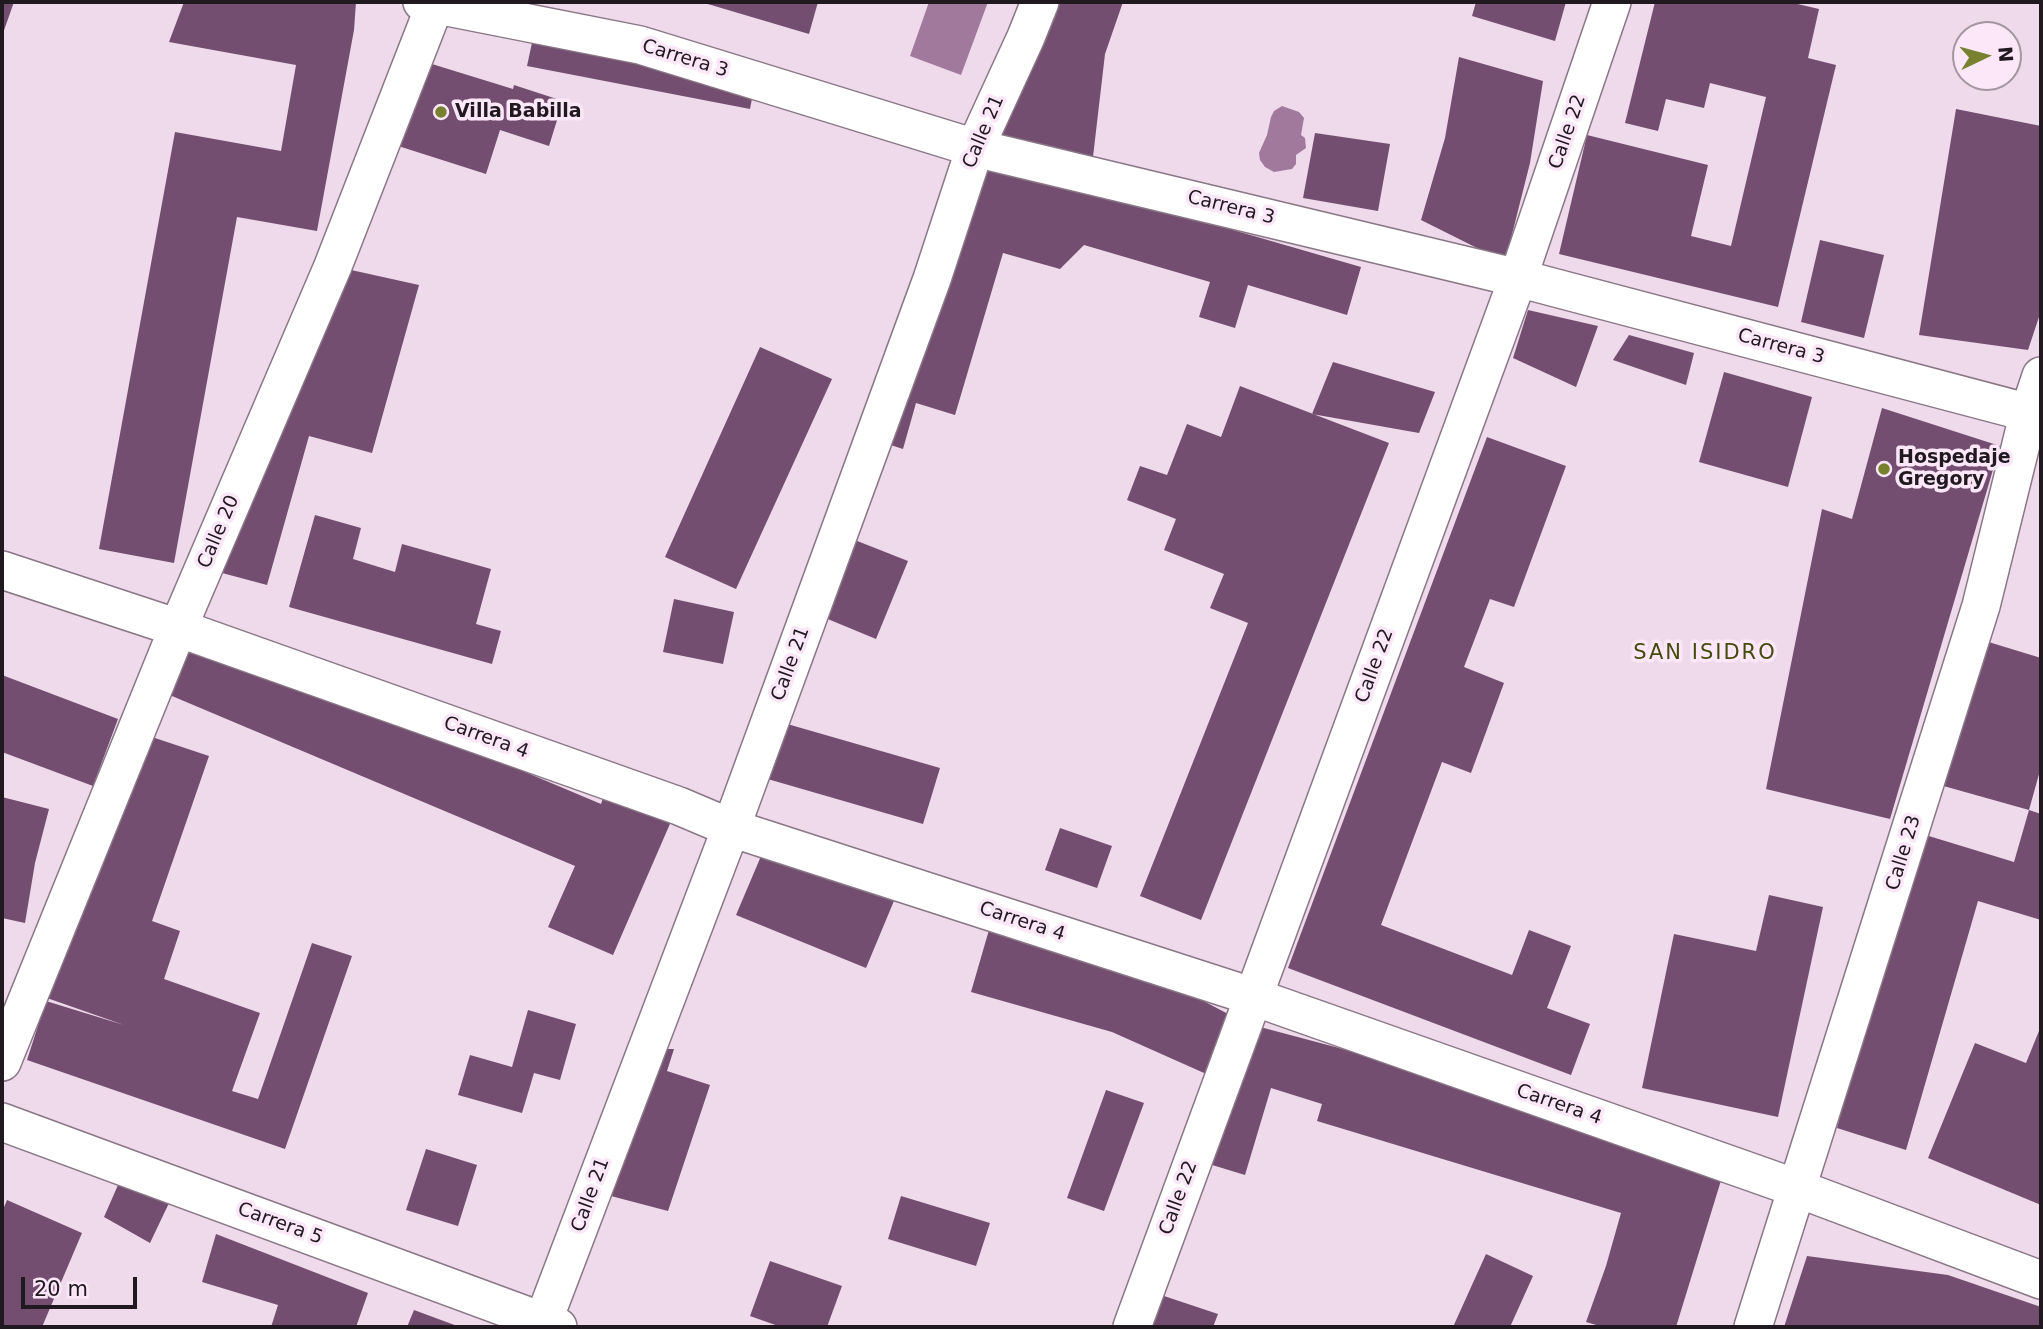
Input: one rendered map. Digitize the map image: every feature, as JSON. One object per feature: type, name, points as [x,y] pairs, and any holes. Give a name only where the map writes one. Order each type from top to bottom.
[{"type":"street","name":"Calle 21","points":[[548,1325],[932,279],[975,148],[1040,2]]},
{"type":"street","name":"Calle 22","points":[[1132,1327],[1518,278],[1612,2]]},
{"type":"street","name":"Carrera 3","points":[[431,3],[640,45],[975,148],[1518,278],[2035,414]]},
{"type":"street","name":"Calle 20","points":[[2,1062],[178,628],[333,266],[431,3]]},
{"type":"street","name":"Calle 23","points":[[1754,1327],[1981,606],[2035,414],[2041,376]]},
{"type":"street","name":"Carrera 4","points":[[2,570],[178,628],[679,806],[731,828],[1254,997],[1799,1189],[2041,1280]]},
{"type":"street","name":"Carrera 5","points":[[2,1122],[548,1325]]},
{"type":"shaded area","points":[[929,2],[988,2],[961,75],[910,56]]},
{"type":"shaded area","points":[[1282,106],[1299,112],[1304,118],[1301,135],[1305,138],[1306,148],[1296,155],[1296,164],[1292,169],[1274,172],[1265,167],[1259,153],[1271,117],[1274,111]]},
{"type":"building","points":[[2,2],[14,2],[2,36]]},
{"type":"building","points":[[184,2],[356,2],[354,30],[317,231],[237,217],[174,563],[99,549],[175,132],[281,151],[296,65],[169,42]]},
{"type":"building","points":[[701,2],[818,2],[809,34]]},
{"type":"building","points":[[1040,2],[1123,2],[1105,54],[1091,174],[1164,210],[1361,267],[1347,315],[1248,285],[1235,328],[1199,317],[1210,282],[1084,245],[1060,269],[1003,253],[955,415],[916,403],[903,449],[875,440]]},
{"type":"building","points":[[1476,2],[1566,2],[1555,41],[1472,16]]},
{"type":"building","points":[[1655,2],[1789,2],[1819,9],[1808,58],[1836,65],[1778,307],[1559,254],[1587,135],[1708,165],[1691,236],[1731,246],[1766,97],[1710,83],[1704,108],[1666,99],[1658,131],[1625,123]]},
{"type":"building","points":[[536,24],[758,67],[750,109],[527,66]]},
{"type":"building","points":[[1459,57],[1543,81],[1530,163],[1505,262],[1421,220],[1445,138]]},
{"type":"building","points":[[419,60],[513,89],[514,85],[563,101],[549,146],[500,130],[486,174],[392,144]]},
{"type":"building","points":[[1956,109],[2041,126],[2041,311],[2028,350],[1919,335]]},
{"type":"building","points":[[1315,133],[1390,144],[1378,211],[1303,198]]},
{"type":"building","points":[[1820,240],[1884,255],[1864,338],[1801,322]]},
{"type":"building","points":[[333,266],[419,285],[372,453],[309,436],[267,585],[211,570]]},
{"type":"building","points":[[1528,310],[1598,326],[1576,387],[1513,358]]},
{"type":"building","points":[[1629,335],[1694,353],[1686,385],[1613,360]]},
{"type":"building","points":[[760,347],[832,379],[736,589],[665,557]]},
{"type":"building","points":[[1333,362],[1435,392],[1419,433],[1312,414]]},
{"type":"building","points":[[1724,372],[1812,397],[1788,487],[1699,462]]},
{"type":"building","points":[[1240,386],[1389,443],[1201,920],[1140,896],[1248,623],[1210,608],[1224,574],[1164,550],[1176,519],[1127,500],[1140,466],[1167,475],[1187,424],[1221,437]]},
{"type":"building","points":[[1882,408],[2000,446],[1890,819],[1766,789],[1822,509],[1852,519]]},
{"type":"building","points":[[1487,437],[1566,466],[1514,607],[1490,599],[1464,667],[1504,683],[1471,773],[1442,762],[1381,925],[1512,975],[1529,930],[1571,946],[1547,1008],[1590,1024],[1571,1075],[1288,968]]},
{"type":"building","points":[[315,515],[361,528],[353,559],[395,572],[402,544],[491,569],[476,624],[501,631],[492,664],[289,607]]},
{"type":"building","points":[[837,533],[908,561],[876,639],[806,610]]},
{"type":"building","points":[[674,599],[734,612],[723,664],[663,652]]},
{"type":"building","points":[[179,639],[442,737],[601,804],[606,789],[676,810],[613,955],[548,927],[575,866],[153,688]]},
{"type":"building","points":[[1982,640],[2041,658],[2041,767],[2029,810],[1940,785]]},
{"type":"building","points":[[2,675],[118,719],[93,786],[2,752]]},
{"type":"building","points":[[763,717],[940,768],[923,824],[747,773]]},
{"type":"building","points":[[140,733],[209,756],[152,921],[180,931],[164,979],[260,1013],[232,1091],[258,1099],[312,943],[352,956],[285,1149],[27,1060],[46,1001],[124,1025],[47,998]]},
{"type":"building","points":[[2,797],[49,809],[35,863],[25,923],[2,918]]},
{"type":"building","points":[[2029,810],[2041,814],[2041,920],[1978,901],[1906,1150],[1837,1128],[1919,833],[2014,862]]},
{"type":"building","points":[[1060,828],[1112,846],[1097,888],[1045,870]]},
{"type":"building","points":[[767,842],[896,896],[866,968],[736,915]]},
{"type":"building","points":[[1769,895],[1823,907],[1778,1117],[1642,1088],[1674,934],[1756,951]]},
{"type":"building","points":[[991,923],[1132,963],[1245,1023],[1339,1048],[1610,1130],[1723,1174],[1676,1327],[1603,1327],[1586,1322],[1621,1213],[1317,1121],[1322,1104],[1271,1088],[1245,1175],[1186,1157],[1222,1081],[1112,1032],[971,992]]},
{"type":"building","points":[[528,1010],[576,1024],[560,1080],[534,1073],[522,1113],[458,1095],[470,1055],[512,1067]]},
{"type":"building","points":[[2041,1026],[2041,1205],[1928,1158],[1975,1043],[2026,1063]]},
{"type":"building","points":[[647,1049],[674,1049],[667,1071],[710,1085],[668,1211],[592,1191]]},
{"type":"building","points":[[1106,1090],[1144,1103],[1104,1211],[1067,1198]]},
{"type":"building","points":[[426,1149],[477,1165],[458,1226],[406,1210]]},
{"type":"building","points":[[118,1185],[169,1203],[150,1243],[104,1217]]},
{"type":"building","points":[[901,1196],[990,1223],[976,1266],[888,1239]]},
{"type":"building","points":[[7,1200],[82,1233],[42,1327],[2,1327],[2,1212]]},
{"type":"building","points":[[216,1234],[368,1293],[356,1327],[271,1327],[278,1305],[202,1282]]},
{"type":"building","points":[[1486,1254],[1533,1276],[1510,1327],[1453,1327]]},
{"type":"building","points":[[1807,1256],[1948,1275],[2041,1307],[2040,1327],[1784,1327]]},
{"type":"building","points":[[770,1261],[842,1286],[827,1327],[781,1327],[750,1316]]},
{"type":"building","points":[[1161,1295],[1218,1314],[1213,1327],[1150,1327]]},
{"type":"building","points":[[414,1310],[460,1327],[407,1327]]},
{"type":"place","name":"Villa Babilla","points":[[441,112]]},
{"type":"place","name":"Hospedaje Gregory","points":[[1884,469]]},
{"type":"district","name":"SAN ISIDRO","points":[[1705,654]]}]
